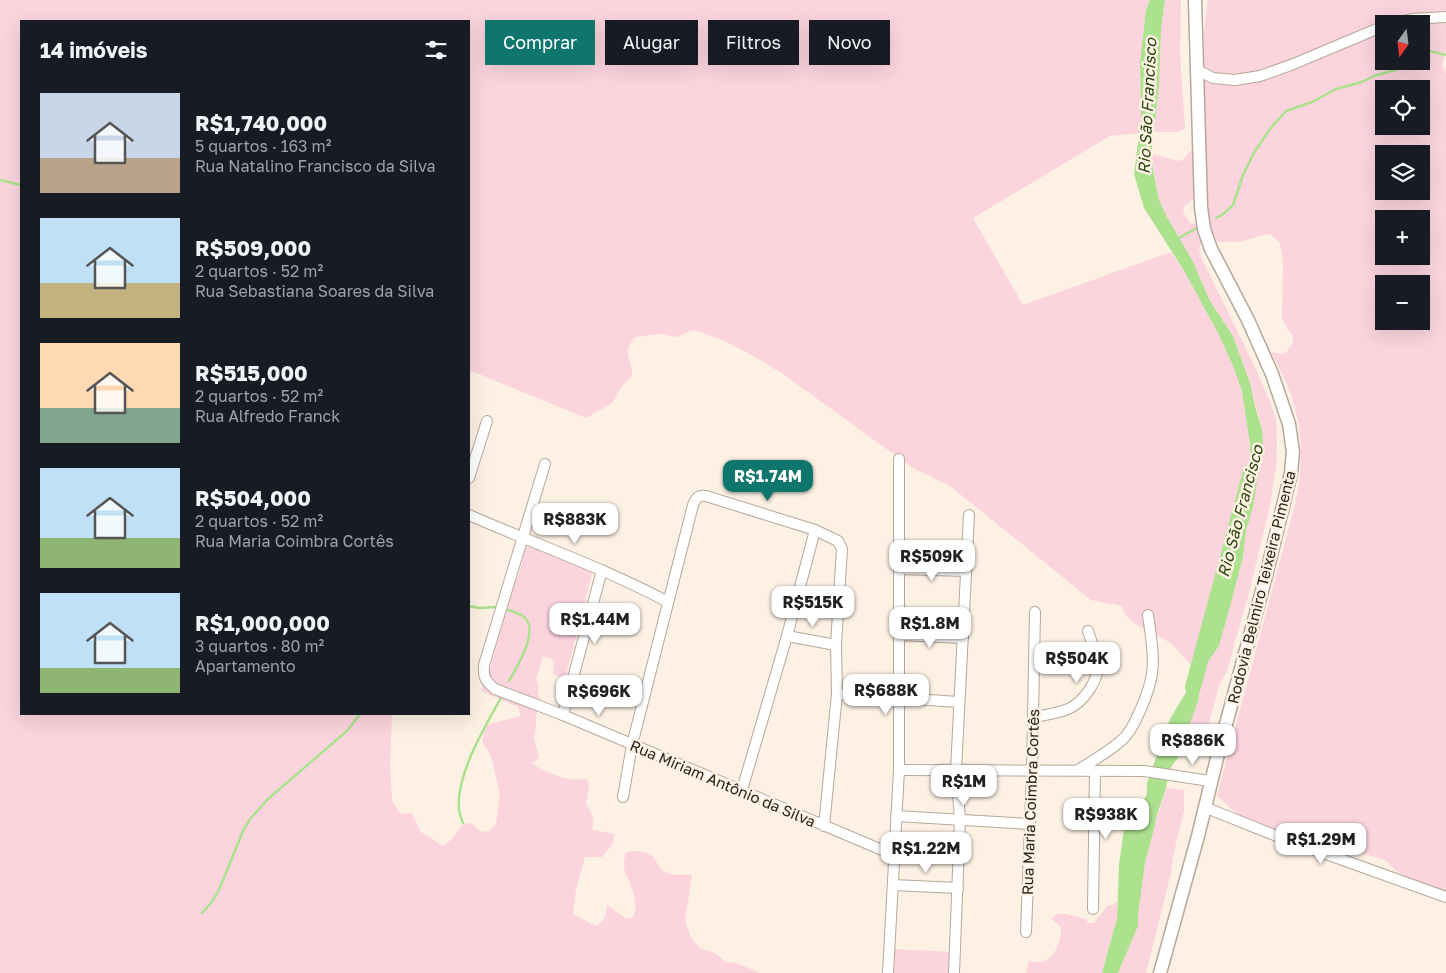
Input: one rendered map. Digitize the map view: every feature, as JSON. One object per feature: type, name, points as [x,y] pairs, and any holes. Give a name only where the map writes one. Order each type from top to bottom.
[{"type":"main road","name":"Rodovia Belmiro Teixeira Pimenta","points":[[1160,973],[1266,576],[1291,473],[1293,452],[1289,424],[1272,374],[1248,320],[1211,249],[1204,229],[1200,207],[1195,0]]},
{"type":"street","points":[[1430,18],[1446,17]]},
{"type":"street","points":[[1197,70],[1213,78],[1235,80],[1260,76],[1292,65],[1375,30]]},
{"type":"street","points":[[470,475],[487,421]]},
{"type":"street","points":[[888,973],[899,770],[899,459]]},
{"type":"street","name":"Rua Miriam Antônio da Silva","points":[[545,464],[484,665],[483,675],[486,682],[495,689],[563,715],[894,855]]},
{"type":"street","points":[[623,797],[632,745],[692,505],[696,498],[706,496],[815,530],[838,541],[842,550],[836,645],[837,694],[824,826]]},
{"type":"street","points":[[470,515],[602,570],[668,602]]},
{"type":"street","points":[[954,973],[960,819],[956,770],[969,515]]},
{"type":"street","points":[[742,790],[787,636],[815,530]]},
{"type":"street","points":[[899,569],[966,571]]},
{"type":"street","points":[[563,715],[602,570]]},
{"type":"street","name":"Rua Maria Coimbra Cortês","points":[[1026,932],[1035,612]]},
{"type":"street","points":[[1077,771],[1124,739],[1142,707],[1154,672],[1154,654],[1148,615]]},
{"type":"street","points":[[1033,717],[1055,714],[1070,708],[1089,690],[1095,679],[1098,662],[1088,631]]},
{"type":"street","points":[[899,635],[962,638]]},
{"type":"street","points":[[787,636],[836,645]]},
{"type":"street","points":[[837,694],[959,702]]},
{"type":"street","points":[[899,770],[1144,771],[1210,781]]},
{"type":"street","points":[[1092,909],[1095,771]]},
{"type":"street","points":[[1204,808],[1446,897]]},
{"type":"street","points":[[896,816],[1030,824]]},
{"type":"street","points":[[893,885],[958,888]]},
{"type":"shaded area","points":[[0,0],[1150,0],[1146,10],[1140,62],[1141,120],[1139,133],[1110,136],[973,218],[1023,305],[1171,252],[1183,269],[1218,333],[1242,391],[1249,431],[1250,461],[1237,521],[1236,544],[1224,562],[1212,631],[1204,646],[1201,663],[1190,664],[1174,646],[1130,619],[1122,606],[1091,600],[950,486],[913,468],[780,372],[727,342],[693,330],[676,337],[661,334],[635,337],[628,352],[632,376],[623,385],[612,403],[586,418],[470,370],[470,20],[20,20],[20,715],[392,715],[390,765],[392,800],[400,814],[412,813],[421,832],[443,846],[453,838],[464,824],[471,823],[481,832],[489,831],[496,824],[500,794],[491,756],[482,741],[486,726],[521,716],[518,707],[481,691],[489,673],[512,590],[520,571],[527,540],[594,566],[565,679],[553,674],[554,662],[543,656],[536,679],[538,693],[543,703],[536,714],[534,738],[539,758],[532,763],[559,777],[588,780],[586,804],[592,816],[592,830],[614,834],[612,844],[602,857],[585,857],[576,889],[573,914],[596,926],[604,917],[607,905],[625,918],[632,918],[635,911],[635,901],[632,887],[625,872],[624,860],[626,852],[643,852],[653,857],[663,871],[675,875],[692,875],[685,921],[692,939],[700,948],[715,953],[726,962],[736,963],[760,973],[0,973]]},
{"type":"shaded area","points":[[1165,0],[1181,0],[1180,55],[1185,128],[1179,132],[1154,132],[1159,86],[1161,29]]},
{"type":"shaded area","points":[[1208,0],[1446,0],[1446,49],[1442,65],[1446,74],[1446,893],[1411,880],[1385,860],[1361,853],[1337,853],[1244,820],[1217,796],[1295,505],[1300,478],[1301,452],[1296,411],[1285,380],[1271,352],[1282,354],[1287,352],[1293,342],[1293,337],[1282,319],[1283,262],[1280,243],[1270,234],[1240,242],[1218,242],[1209,224],[1204,198],[1204,32]]},
{"type":"shaded area","points":[[1193,149],[1194,199],[1184,206],[1183,212],[1190,223],[1197,224],[1204,241],[1199,249],[1202,259],[1271,404],[1276,421],[1277,445],[1276,467],[1270,505],[1249,593],[1227,671],[1219,686],[1204,741],[1200,744],[1186,735],[1198,701],[1202,677],[1207,663],[1219,646],[1243,557],[1246,531],[1253,507],[1261,464],[1262,429],[1250,384],[1233,336],[1210,301],[1159,200],[1151,153],[1178,161],[1184,159]]},
{"type":"shaded area","points":[[1166,788],[1184,790],[1184,811],[1173,856],[1171,873],[1146,973],[1118,973],[1138,926],[1145,863],[1156,817]]},
{"type":"shaded area","points":[[1117,901],[1117,918],[1102,973],[1026,973],[1029,961],[1045,961],[1056,950],[1061,930],[1059,925],[1051,919],[1057,914],[1066,914],[1086,919],[1088,923],[1094,923],[1108,905],[1113,905]]},
{"type":"shaded area","points":[[891,949],[957,952],[955,973],[890,973]]},
{"type":"water","points":[[1150,0],[1165,0],[1161,29],[1159,86],[1151,157],[1159,200],[1192,260],[1210,301],[1233,336],[1250,383],[1262,429],[1263,443],[1253,507],[1246,531],[1243,557],[1219,646],[1207,663],[1202,677],[1198,701],[1177,759],[1171,767],[1156,817],[1145,863],[1138,926],[1118,973],[1102,973],[1117,918],[1119,865],[1124,829],[1130,822],[1139,817],[1147,792],[1147,783],[1170,719],[1194,679],[1201,663],[1204,646],[1212,631],[1224,562],[1236,544],[1237,521],[1250,461],[1250,444],[1242,391],[1233,366],[1218,333],[1183,269],[1144,208],[1134,174],[1141,120],[1140,62],[1146,10]]},
{"type":"waterway","points":[[1430,51],[1446,55]]},
{"type":"waterway","points":[[1216,218],[1233,205],[1243,175],[1255,151],[1270,129],[1286,111],[1312,102],[1336,89],[1395,70]]},
{"type":"waterway","points":[[0,180],[20,185]]},
{"type":"waterway","points":[[1177,239],[1197,228]]},
{"type":"waterway","name":"Rio São Francisco","points":[[1193,687],[1251,472]]},
{"type":"waterway","points":[[470,606],[479,608],[496,607]]},
{"type":"waterway","points":[[508,610],[523,616],[528,622],[530,630],[529,639],[522,658],[509,681]]},
{"type":"waterway","points":[[463,823],[459,808],[462,780],[473,750],[502,696]]},
{"type":"waterway","points":[[202,913],[218,892],[243,831],[250,819],[268,799],[348,730],[359,715]]}]
